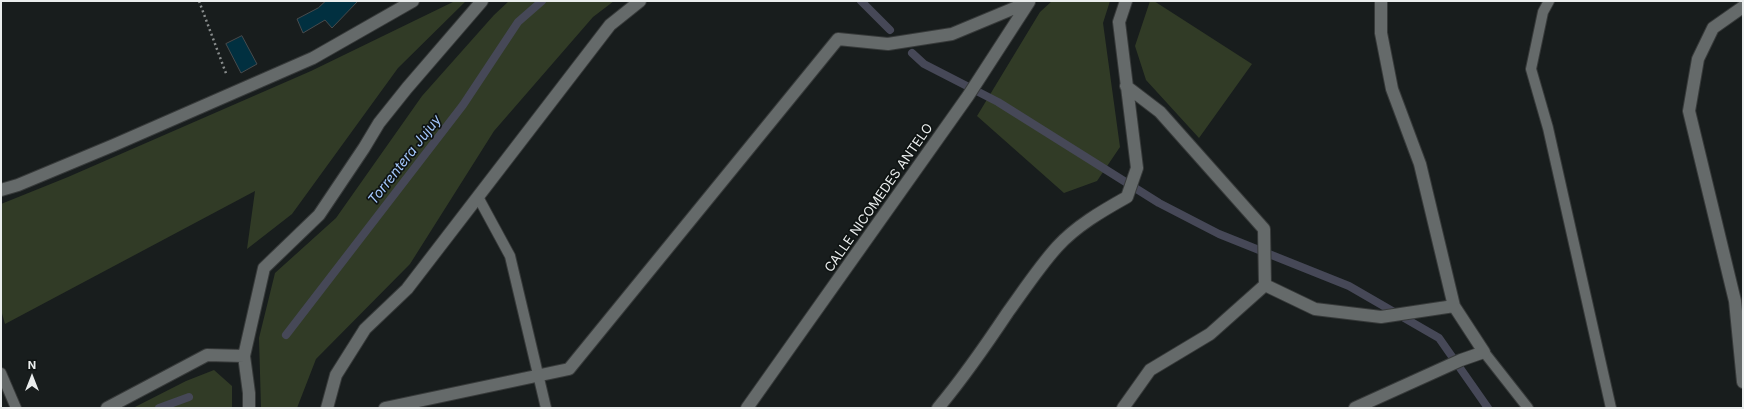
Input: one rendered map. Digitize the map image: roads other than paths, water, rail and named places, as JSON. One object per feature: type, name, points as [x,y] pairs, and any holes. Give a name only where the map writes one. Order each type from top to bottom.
[{"type":"street","points":[[1,190],[18,186],[313,58],[413,1]]},
{"type":"street","points":[[248,408],[249,393],[244,356],[264,268],[319,215],[379,123],[482,1]]},
{"type":"street","points":[[327,408],[336,376],[365,329],[407,288],[610,25],[640,1]]},
{"type":"street","points":[[385,408],[569,369],[838,38],[888,44],[952,34],[1029,1]]},
{"type":"street","name":"CALLE NICOMEDES ANTELO","points":[[747,408],[970,92],[1029,1]]},
{"type":"street","points":[[938,408],[964,377],[1030,282],[1058,246],[1098,214],[1126,197],[1138,168],[1126,86],[1119,22],[1126,1]]},
{"type":"street","points":[[1355,408],[1460,360],[1484,352],[1454,306],[1420,164],[1392,89],[1381,33],[1381,1]]},
{"type":"street","points":[[1743,7],[1713,28],[1698,59],[1689,111],[1734,301],[1743,382]]},
{"type":"street","points":[[1123,408],[1150,370],[1210,334],[1265,285],[1264,229],[1160,112],[1126,86]]},
{"type":"street","points":[[1265,285],[1315,309],[1381,317],[1454,306]]},
{"type":"street","points":[[107,408],[207,355],[244,356]]},
{"type":"lane","points":[[1549,1],[1543,12],[1532,69],[1548,128],[1611,408]]},
{"type":"lane","points":[[478,197],[510,256],[546,408]]},
{"type":"lane","points":[[1484,352],[1528,408]]},
{"type":"lane","points":[[1,372],[16,408]]},
{"type":"waterway","name":"Torrentera Jujuy","points":[[286,335],[463,105],[518,22],[542,1]]},
{"type":"waterway","points":[[861,1],[890,30]]},
{"type":"waterway","points":[[912,53],[924,64],[998,102],[1159,203],[1219,234],[1349,286],[1439,338],[1488,408]]},
{"type":"waterway","name":"Torrentera Jujuy","points":[[159,408],[189,397]]}]
